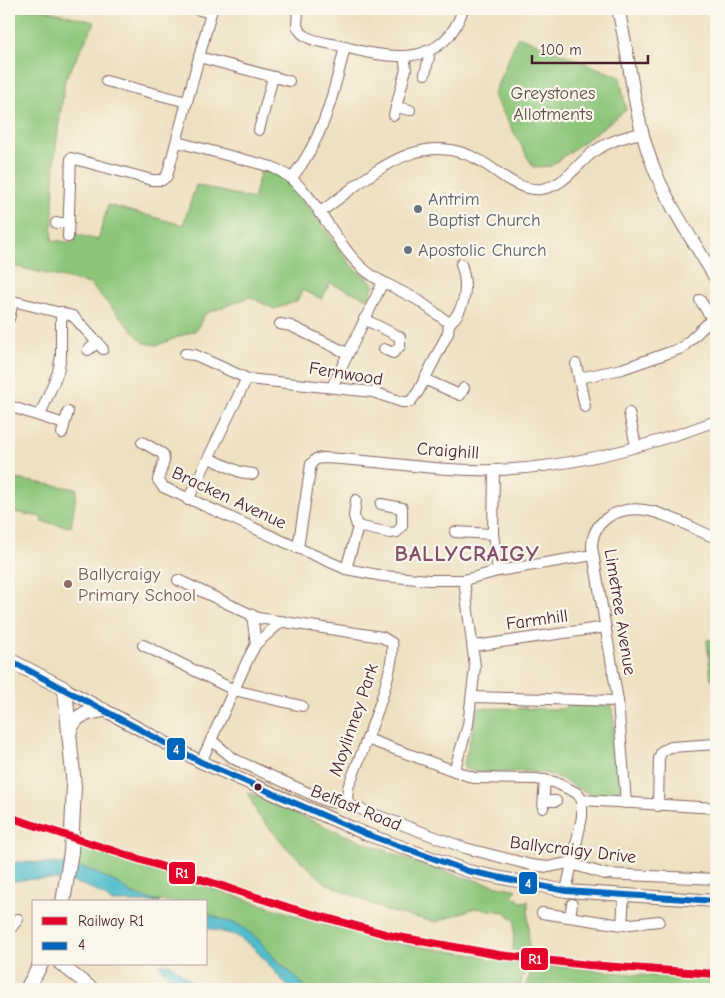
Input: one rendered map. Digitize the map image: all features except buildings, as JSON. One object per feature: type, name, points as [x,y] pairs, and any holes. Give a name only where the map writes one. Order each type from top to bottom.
[{"type":"highway","name":"Belfast Road","points":[[9,660],[65,689]]},
{"type":"highway","points":[[64,898],[71,852],[74,786],[65,689]]},
{"type":"highway","points":[[68,734],[72,724],[81,714],[103,710]]},
{"type":"highway","points":[[27,989],[40,966]]},
{"type":"main road","points":[[618,9],[642,133],[662,187],[716,279]]},
{"type":"main road","name":"Belfast Road","points":[[65,689],[201,762],[366,834],[468,872],[566,891],[716,901]]},
{"type":"main road","points":[[63,966],[93,989]]},
{"type":"street","points":[[68,237],[71,158],[160,180],[168,175],[211,11],[196,9]]},
{"type":"street","points":[[297,12],[297,26],[304,36],[380,57],[404,57],[426,51],[437,45],[452,30],[464,9]]},
{"type":"street","points":[[291,179],[304,161],[325,121],[345,47]]},
{"type":"street","points":[[425,74],[429,57],[426,51]]},
{"type":"street","points":[[200,57],[288,81]]},
{"type":"street","points":[[404,57],[406,69],[395,111],[410,110]]},
{"type":"street","points":[[259,130],[274,77]]},
{"type":"street","points":[[106,81],[187,102]]},
{"type":"street","points":[[319,212],[394,160],[419,150],[439,148],[459,151],[479,160],[516,184],[530,188],[542,188],[559,183],[602,147],[642,133]]},
{"type":"street","points":[[177,142],[272,168],[291,179],[319,212],[357,263],[369,275],[418,300],[442,316],[449,324]]},
{"type":"street","points":[[56,223],[69,223]]},
{"type":"street","name":"Fernwood","points":[[185,354],[196,355],[248,379],[376,392],[407,402],[414,399],[448,333],[449,324],[461,307],[465,293],[461,264]]},
{"type":"street","points":[[332,387],[383,282]]},
{"type":"street","points":[[9,319],[11,300],[62,312],[77,319],[100,346],[88,350]]},
{"type":"street","points":[[579,378],[622,369],[682,348],[715,320],[700,300]]},
{"type":"street","points":[[40,415],[58,372],[61,356],[62,312]]},
{"type":"street","points":[[364,319],[400,337],[400,346],[393,353],[384,349]]},
{"type":"street","points":[[280,324],[291,326],[347,353]]},
{"type":"street","points":[[576,364],[585,407]]},
{"type":"street","points":[[188,500],[248,379]]},
{"type":"street","points":[[424,379],[460,395],[464,388]]},
{"type":"street","points":[[9,406],[40,415],[63,428],[68,412]]},
{"type":"street","points":[[629,413],[636,446]]},
{"type":"street","name":"Craighill","points":[[298,548],[310,467],[317,458],[494,470],[569,462],[636,446],[716,421]]},
{"type":"street","name":"Bracken Avenue","points":[[142,442],[158,449],[163,454],[164,461],[158,476],[160,484],[188,500],[298,548]]},
{"type":"street","points":[[208,458],[240,472],[252,474]]},
{"type":"street","points":[[494,470],[493,534],[498,572]]},
{"type":"street","points":[[356,500],[354,516],[355,524],[358,527],[390,533],[400,530],[403,517],[402,508],[381,504]]},
{"type":"street","name":"Limetree Avenue","points":[[626,804],[618,701],[592,542],[600,523],[613,514],[628,510],[650,511],[716,538]]},
{"type":"street","points":[[346,569],[358,527]]},
{"type":"street","points":[[456,532],[493,534]]},
{"type":"street","points":[[298,548],[346,569],[411,580],[464,580],[593,555]]},
{"type":"street","points":[[178,580],[252,616],[282,621]]},
{"type":"street","points":[[454,771],[465,740],[472,697],[474,646],[464,580]]},
{"type":"street","points":[[252,616],[256,644]]},
{"type":"street","points":[[201,762],[256,644],[282,621]]},
{"type":"street","name":"Moylinney Park","points":[[282,621],[382,636],[392,643],[392,654],[387,678],[367,739],[348,788],[347,801]]},
{"type":"street","name":"Farmhill","points":[[474,646],[606,627]]},
{"type":"street","points":[[143,645],[234,690],[302,706]]},
{"type":"street","points":[[472,697],[618,701]]},
{"type":"street","points":[[367,739],[480,779],[545,780],[568,788],[578,795],[582,800],[582,817],[566,891]]},
{"type":"street","points":[[211,740],[234,759],[326,801],[336,803],[347,801]]},
{"type":"street","points":[[658,806],[659,758],[662,751],[671,747],[716,744]]},
{"type":"street","points":[[545,780],[544,805],[556,801]]},
{"type":"street","points":[[582,800],[716,808]]},
{"type":"street","name":"Ballycraigy Drive","points":[[347,801],[361,809],[465,848],[545,867],[572,863],[605,874],[716,879]]},
{"type":"street","points":[[622,925],[624,895]]},
{"type":"street","points":[[570,917],[572,904]]},
{"type":"street","points":[[542,913],[622,925],[638,925],[647,918],[659,921]]},
{"type":"street","points":[[9,931],[18,919]]},
{"type":"green space","points":[[13,9],[41,9],[95,22],[65,80],[55,154],[52,240],[75,243],[75,234],[98,240],[108,205],[183,225],[196,185],[253,199],[262,167],[291,183],[351,265],[374,284],[368,299],[330,283],[322,299],[302,290],[297,301],[274,309],[250,297],[205,314],[196,330],[158,345],[144,343],[90,284],[9,265],[9,25]]},
{"type":"green space","name":"Greystones Allotments","points":[[518,36],[620,77],[626,110],[551,166],[533,167],[493,95]]},
{"type":"green space","points":[[15,479],[77,489],[71,527],[42,522],[41,517],[9,511]]},
{"type":"green space","points":[[716,639],[716,678],[711,679],[707,640]]},
{"type":"green space","points":[[568,705],[612,705],[620,788],[616,796],[596,796],[552,775],[543,773],[484,772],[463,767],[478,708],[563,709]]},
{"type":"green space","points":[[247,792],[346,835],[413,861],[482,882],[517,890],[512,895],[521,902],[528,901],[529,953],[513,950],[515,921],[505,912],[475,908],[436,922],[387,911],[326,883],[289,850],[258,815]]},
{"type":"green space","points":[[78,845],[328,926],[402,944],[527,963],[519,989],[305,989],[299,980],[239,925],[208,915],[208,900],[148,899],[129,892],[97,874],[77,867]]},
{"type":"green space","points":[[534,964],[651,976],[716,980],[716,989],[524,989]]},
{"type":"water","points":[[9,863],[63,864],[88,869],[117,883],[132,894],[153,900],[108,900],[89,887],[63,880],[35,879],[9,882]]},
{"type":"water","points":[[208,915],[239,925],[258,939],[277,961],[299,980],[305,989],[290,989],[253,947],[235,935],[208,928]]},
{"type":"water","points":[[160,966],[173,966],[199,989],[178,989]]},
{"type":"rail line","name":"R1","points":[[9,817],[290,908],[393,936],[499,955],[588,965],[716,974]]},
{"type":"transit line","name":"4","points":[[9,660],[201,762],[366,834],[468,871],[566,891],[716,901]]},
{"type":"place","name":"Antrim Baptist Church","points":[[418,209]]},
{"type":"place","name":"Apostolic Church","points":[[408,250]]},
{"type":"place","name":"Ballycraigy Primary School","points":[[68,584]]},
{"type":"district","name":"BALLYCRAIGY","points":[[467,554]]}]
